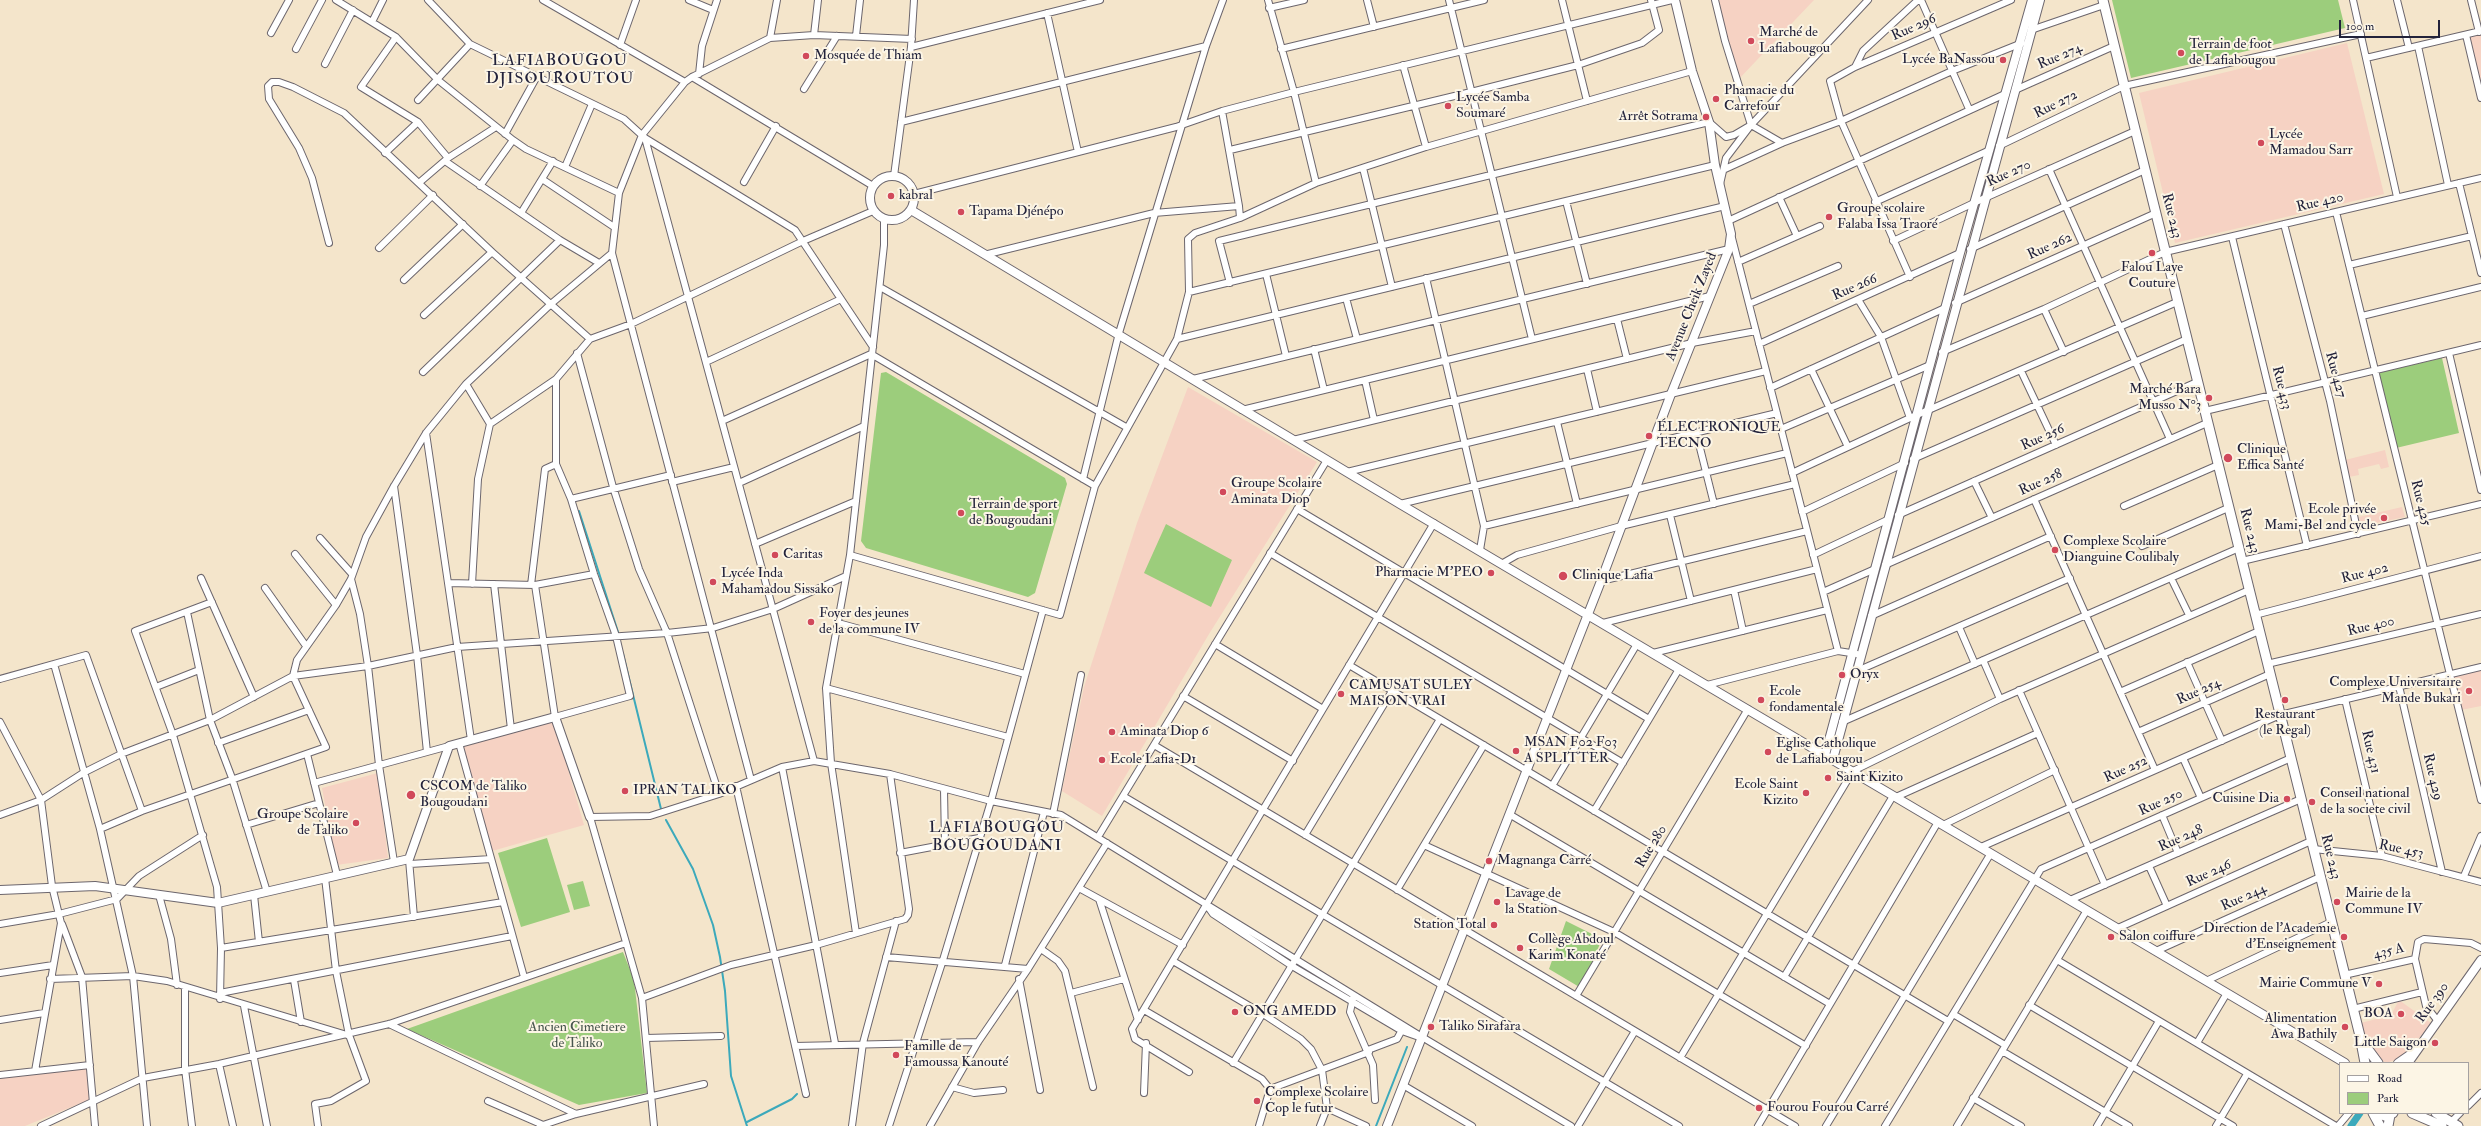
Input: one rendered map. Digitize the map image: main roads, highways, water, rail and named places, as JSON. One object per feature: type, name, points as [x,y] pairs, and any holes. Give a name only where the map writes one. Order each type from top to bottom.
[{"type":"main road","name":"Rue 243","points":[[2103,3],[2360,1040],[2378,1062]]},
{"type":"main road","points":[[2360,1040],[2365,1062]]},
{"type":"main road","points":[[2374,1114],[2380,1126]]},
{"type":"main road","points":[[2388,1126],[2392,1114]]},
{"type":"main road","points":[[2414,1114],[2442,1126]]},
{"type":"main road","points":[[2438,1114],[2455,1124]]},
{"type":"waterway","points":[[579,511],[618,632]]},
{"type":"waterway","points":[[623,654],[661,809]]},
{"type":"waterway","points":[[666,820],[693,869],[713,925],[725,991],[731,1076],[747,1126]]},
{"type":"waterway","points":[[1376,1126],[1407,1047]]},
{"type":"waterway","points":[[747,1122],[792,1099],[797,1094]]},
{"type":"waterway","points":[[2351,1126],[2359,1114]]},
{"type":"place","name":"Marché de Lafiabougou","points":[[1751,41]]},
{"type":"place","name":"Terrain de foot de Lafiabougou","points":[[2181,53]]},
{"type":"place","name":"Mosquée de Thiam","points":[[806,56]]},
{"type":"place","name":"Lycée BaNassou","points":[[2003,60]]},
{"type":"place","name":"Phamacie du Carrefour","points":[[1716,99]]},
{"type":"place","name":"Lycée Samba Soumaré","points":[[1448,106]]},
{"type":"place","name":"Arrêt Sotrama","points":[[1706,117]]},
{"type":"place","name":"Lycée Mamadou Sarr","points":[[2261,143]]},
{"type":"place","name":"kabral","points":[[891,196]]},
{"type":"place","name":"Tapama Djénépo","points":[[961,212]]},
{"type":"place","name":"Groupe scolaire Falaba Issa Traoré","points":[[1829,217]]},
{"type":"place","name":"Falou Laye Couture","points":[[2152,253]]},
{"type":"place","name":"Marché Bara Musso N°3","points":[[2209,398]]},
{"type":"place","name":"ÉLECTRONIQUE TECNO","points":[[1649,436]]},
{"type":"place","name":"Clinique Effica Santé","points":[[2228,458]]},
{"type":"place","name":"Groupe Scolaire Aminata Diop","points":[[1223,492]]},
{"type":"place","name":"Terrain de sport de Bougoudani","points":[[961,513]]},
{"type":"place","name":"Ecole privée Mami-Bel 2nd cycle","points":[[2384,518]]},
{"type":"place","name":"Complexe Scolaire Dianguine Coulibaly","points":[[2055,550]]},
{"type":"place","name":"Caritas","points":[[775,555]]},
{"type":"place","name":"Pharmacie M'PEO","points":[[1491,573]]},
{"type":"place","name":"Clinique Lafia","points":[[1563,576]]},
{"type":"place","name":"Lycée Inda Mahamadou Sissako","points":[[713,582]]},
{"type":"place","name":"Foyer des jeunes de la commune IV","points":[[811,622]]},
{"type":"place","name":"Oryx","points":[[1842,675]]},
{"type":"place","name":"Complexe Universitaire Mande Bukari","points":[[2469,691]]},
{"type":"place","name":"CAMUSAT SULEY MAISON VRAI","points":[[1341,694]]},
{"type":"place","name":"Ecole fondamentale","points":[[1761,700]]},
{"type":"place","name":"Restaurant (le Regal)","points":[[2285,700]]},
{"type":"place","name":"Aminata Diop 6","points":[[1112,732]]},
{"type":"place","name":"MSAN F02 F03 A SPLITTER","points":[[1516,751]]},
{"type":"place","name":"Eglise Catholique de Lafiabougou","points":[[1768,752]]},
{"type":"place","name":"Ecole Lafia-D1","points":[[1102,760]]},
{"type":"place","name":"Saint Kizito","points":[[1828,778]]},
{"type":"place","name":"IPRAN TALIKO","points":[[625,791]]},
{"type":"place","name":"Ecole Saint Kizito","points":[[1806,793]]},
{"type":"place","name":"CSCOM de Taliko Bougoudani","points":[[411,795]]},
{"type":"place","name":"Cuisine Dia","points":[[2287,799]]},
{"type":"place","name":"Conseil national de la societe civil","points":[[2312,802]]},
{"type":"place","name":"Groupe Scolaire de Taliko","points":[[356,823]]},
{"type":"place","name":"Magnanga Carré","points":[[1489,861]]},
{"type":"place","name":"Lavage de la Station","points":[[1497,902]]},
{"type":"place","name":"Mairie de la Commune IV","points":[[2337,902]]},
{"type":"place","name":"Station Total","points":[[1494,925]]},
{"type":"place","name":"Salon coiffure","points":[[2111,937]]},
{"type":"place","name":"Direction de l'Academie d'Enseignement","points":[[2344,937]]},
{"type":"place","name":"Collège Abdoul Karim Konaté","points":[[1520,948]]},
{"type":"place","name":"Mairie Commune V","points":[[2379,984]]},
{"type":"place","name":"ONG AMEDD","points":[[1235,1012]]},
{"type":"place","name":"BOA","points":[[2401,1014]]},
{"type":"place","name":"Taliko Sirafara","points":[[1431,1027]]},
{"type":"place","name":"Alimentation Awa Bathily","points":[[2345,1027]]},
{"type":"place","name":"Little Saigon","points":[[2435,1043]]},
{"type":"place","name":"Famille de Famoussa Kanouté","points":[[896,1055]]},
{"type":"place","name":"Complexe Scolaire Cop le futur","points":[[1257,1101]]},
{"type":"place","name":"Fourou Fourou Carré","points":[[1759,1108]]},
{"type":"district","name":"LAFIABOUGOU DJISOUROUTOU","points":[[560,71]]},
{"type":"district","name":"LAFIABOUGOU BOUGOUDANI","points":[[997,838]]},
{"type":"park label","name":"Ancien Cimetiere de Taliko","points":[[577,1036]]}]
